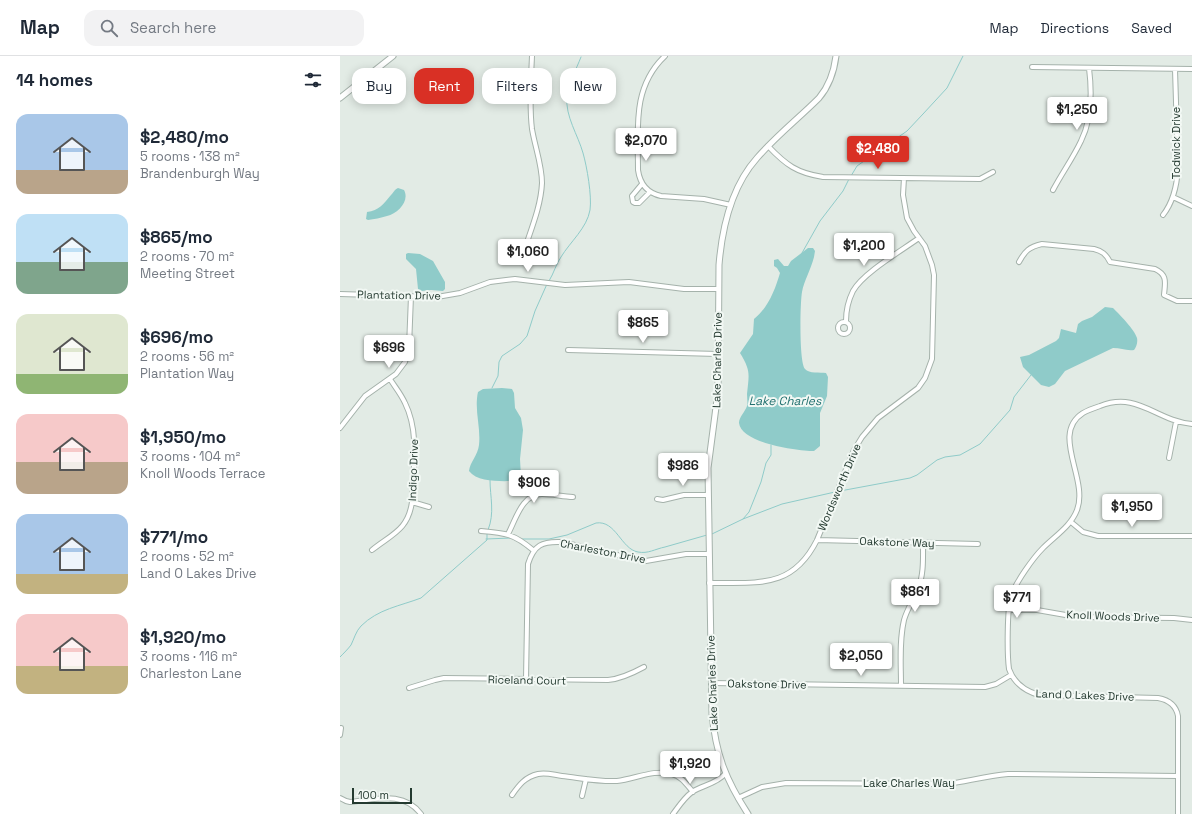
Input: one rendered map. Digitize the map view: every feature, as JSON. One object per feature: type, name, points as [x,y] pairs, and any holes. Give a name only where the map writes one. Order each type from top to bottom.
[{"type":"street","points":[[340,98],[393,56]]},
{"type":"street","points":[[526,248],[539,205],[542,182],[531,118],[532,56]]},
{"type":"street","points":[[665,56],[647,78],[640,101],[639,178],[642,184],[650,192],[661,196],[704,199],[731,205]]},
{"type":"street","name":"Lake Charles Drive","points":[[748,814],[726,774],[718,754],[712,714],[708,468],[718,392],[718,289],[720,247],[731,205],[737,189],[746,174],[757,158],[768,146],[824,92],[833,73],[836,56]]},
{"type":"street","points":[[1032,67],[1192,69]]},
{"type":"street","points":[[1054,190],[1082,141],[1088,122],[1090,104],[1089,68]]},
{"type":"street","name":"Todwick Drive","points":[[1163,215],[1169,207],[1177,183],[1178,168],[1175,68]]},
{"type":"street","points":[[768,146],[789,166],[810,175],[823,177],[980,179],[993,172]]},
{"type":"street","name":"Wordsworth Drive","points":[[709,583],[762,582],[780,578],[793,571],[802,563],[810,553],[817,540],[854,450],[862,436],[878,418],[918,388],[925,378],[930,367],[933,351],[934,275],[929,256],[910,225],[905,210],[903,195],[904,178]]},
{"type":"street","points":[[642,184],[632,196],[633,202],[639,203],[650,192]]},
{"type":"street","points":[[1173,197],[1192,206]]},
{"type":"street","points":[[846,322],[849,300],[859,282],[919,238]]},
{"type":"street","points":[[1019,262],[1024,252],[1034,246],[1042,244],[1094,249],[1101,251],[1106,255],[1110,262],[1155,269],[1161,272],[1164,276],[1164,295],[1177,301],[1192,301]]},
{"type":"street","name":"Plantation Drive","points":[[340,294],[449,296],[490,282],[515,279],[565,285],[629,282],[684,289],[718,289]]},
{"type":"street","points":[[340,428],[365,396],[390,379],[401,369],[408,355],[411,296]]},
{"type":"street","points":[[568,350],[718,354]]},
{"type":"street","name":"Indigo Drive","points":[[372,550],[406,523],[412,502],[414,441],[413,424],[405,402],[390,379]]},
{"type":"street","points":[[1011,675],[1008,662],[1009,610],[1016,585],[1042,548],[1071,522],[1078,510],[1080,497],[1078,480],[1069,437],[1072,426],[1078,417],[1107,403],[1123,401],[1136,404],[1176,422],[1192,424]]},
{"type":"street","points":[[1169,458],[1176,422]]},
{"type":"street","points":[[508,534],[524,504],[532,496],[541,494],[573,497]]},
{"type":"street","points":[[657,499],[663,500],[684,495],[708,494]]},
{"type":"street","points":[[412,502],[429,507]]},
{"type":"street","points":[[1071,522],[1083,532],[1098,536],[1192,536]]},
{"type":"street","points":[[482,531],[514,536],[533,550],[528,564],[527,582],[526,679]]},
{"type":"street","name":"Oakstone Way","points":[[817,540],[978,544]]},
{"type":"street","name":"Charleston Drive","points":[[533,550],[545,543],[553,542],[574,544],[646,561],[686,554],[709,554]]},
{"type":"street","points":[[901,685],[903,626],[907,611],[921,579],[923,567],[923,543]]},
{"type":"street","name":"Knoll Woods Drive","points":[[1009,610],[1036,610],[1077,617],[1174,618],[1192,620]]},
{"type":"street","name":"Riceland Court","points":[[409,688],[444,678],[608,680],[622,677],[644,667]]},
{"type":"street","name":"Oakstone Drive","points":[[711,683],[985,687],[996,684],[1011,675]]},
{"type":"street","name":"Land O Lakes Drive","points":[[1011,675],[1023,689],[1039,695],[1158,698],[1168,701],[1175,707],[1178,716],[1178,814]]},
{"type":"street","points":[[340,735],[341,728]]},
{"type":"street","points":[[512,795],[524,781],[536,774],[601,781],[618,781],[659,773],[667,773],[674,775],[684,782],[693,792]]},
{"type":"street","points":[[673,814],[682,801],[693,792],[720,780],[726,774]]},
{"type":"street","name":"Lake Charles Way","points":[[738,798],[762,787],[786,783],[948,784],[966,782],[992,775],[1008,774],[1178,776]]},
{"type":"street","points":[[582,796],[586,779]]},
{"type":"street","points":[[340,798],[350,802],[393,798],[412,805],[421,814]]},
{"type":"water","points":[[398,188],[404,190],[405,194],[404,202],[399,209],[385,217],[368,220],[366,219],[367,212],[375,210],[381,206]]},
{"type":"water","name":"Lake Charles","points":[[808,248],[813,248],[815,251],[802,292],[800,319],[803,364],[807,371],[826,373],[828,377],[827,396],[820,413],[820,446],[814,451],[783,447],[759,441],[749,436],[742,430],[739,423],[747,405],[749,377],[748,369],[740,353],[753,334],[754,319],[767,304],[776,286],[780,273],[774,266],[774,260],[778,259],[784,266],[788,266],[791,261]]},
{"type":"water","points":[[406,254],[420,254],[433,261],[445,282],[445,289],[443,291],[421,291],[418,289],[416,269],[406,259]]},
{"type":"water","points":[[1105,307],[1113,308],[1136,335],[1137,345],[1134,350],[1113,348],[1065,371],[1055,384],[1049,387],[1041,385],[1023,367],[1020,357],[1029,355],[1056,341],[1059,338],[1061,329],[1076,333],[1078,324],[1092,317]]},
{"type":"water","points":[[483,389],[512,389],[514,393],[515,408],[521,418],[523,430],[520,459],[521,477],[520,480],[516,481],[498,481],[478,478],[469,471],[479,445],[477,405],[478,392]]},
{"type":"waterway","points":[[851,176],[857,166],[907,131],[923,114],[947,88],[963,56]]},
{"type":"waterway","points":[[549,281],[559,260],[582,229],[590,210],[590,190],[586,166],[581,146],[570,118],[567,104],[569,87],[581,57]]},
{"type":"waterway","points":[[802,253],[820,221],[843,191],[849,179]]},
{"type":"waterway","points":[[492,388],[498,376],[499,362],[502,356],[520,344],[527,336],[535,311],[547,284]]},
{"type":"waterway","points":[[840,491],[910,478],[917,475],[937,460],[945,457],[960,455],[980,444],[1010,410],[1014,397],[1031,375]]},
{"type":"waterway","points":[[743,519],[749,512],[761,482],[766,463],[771,455],[771,445]]},
{"type":"waterway","points":[[488,530],[492,511],[490,480]]},
{"type":"waterway","points":[[712,534],[743,519],[782,504],[835,492]]},
{"type":"waterway","points":[[521,539],[549,539],[567,535],[596,523],[603,523],[614,530],[632,550],[645,552],[707,535]]},
{"type":"waterway","points":[[340,657],[351,645],[359,628],[368,620],[382,612],[421,598],[487,540],[487,533]]},
{"type":"waterway","points":[[486,539],[511,538]]}]
